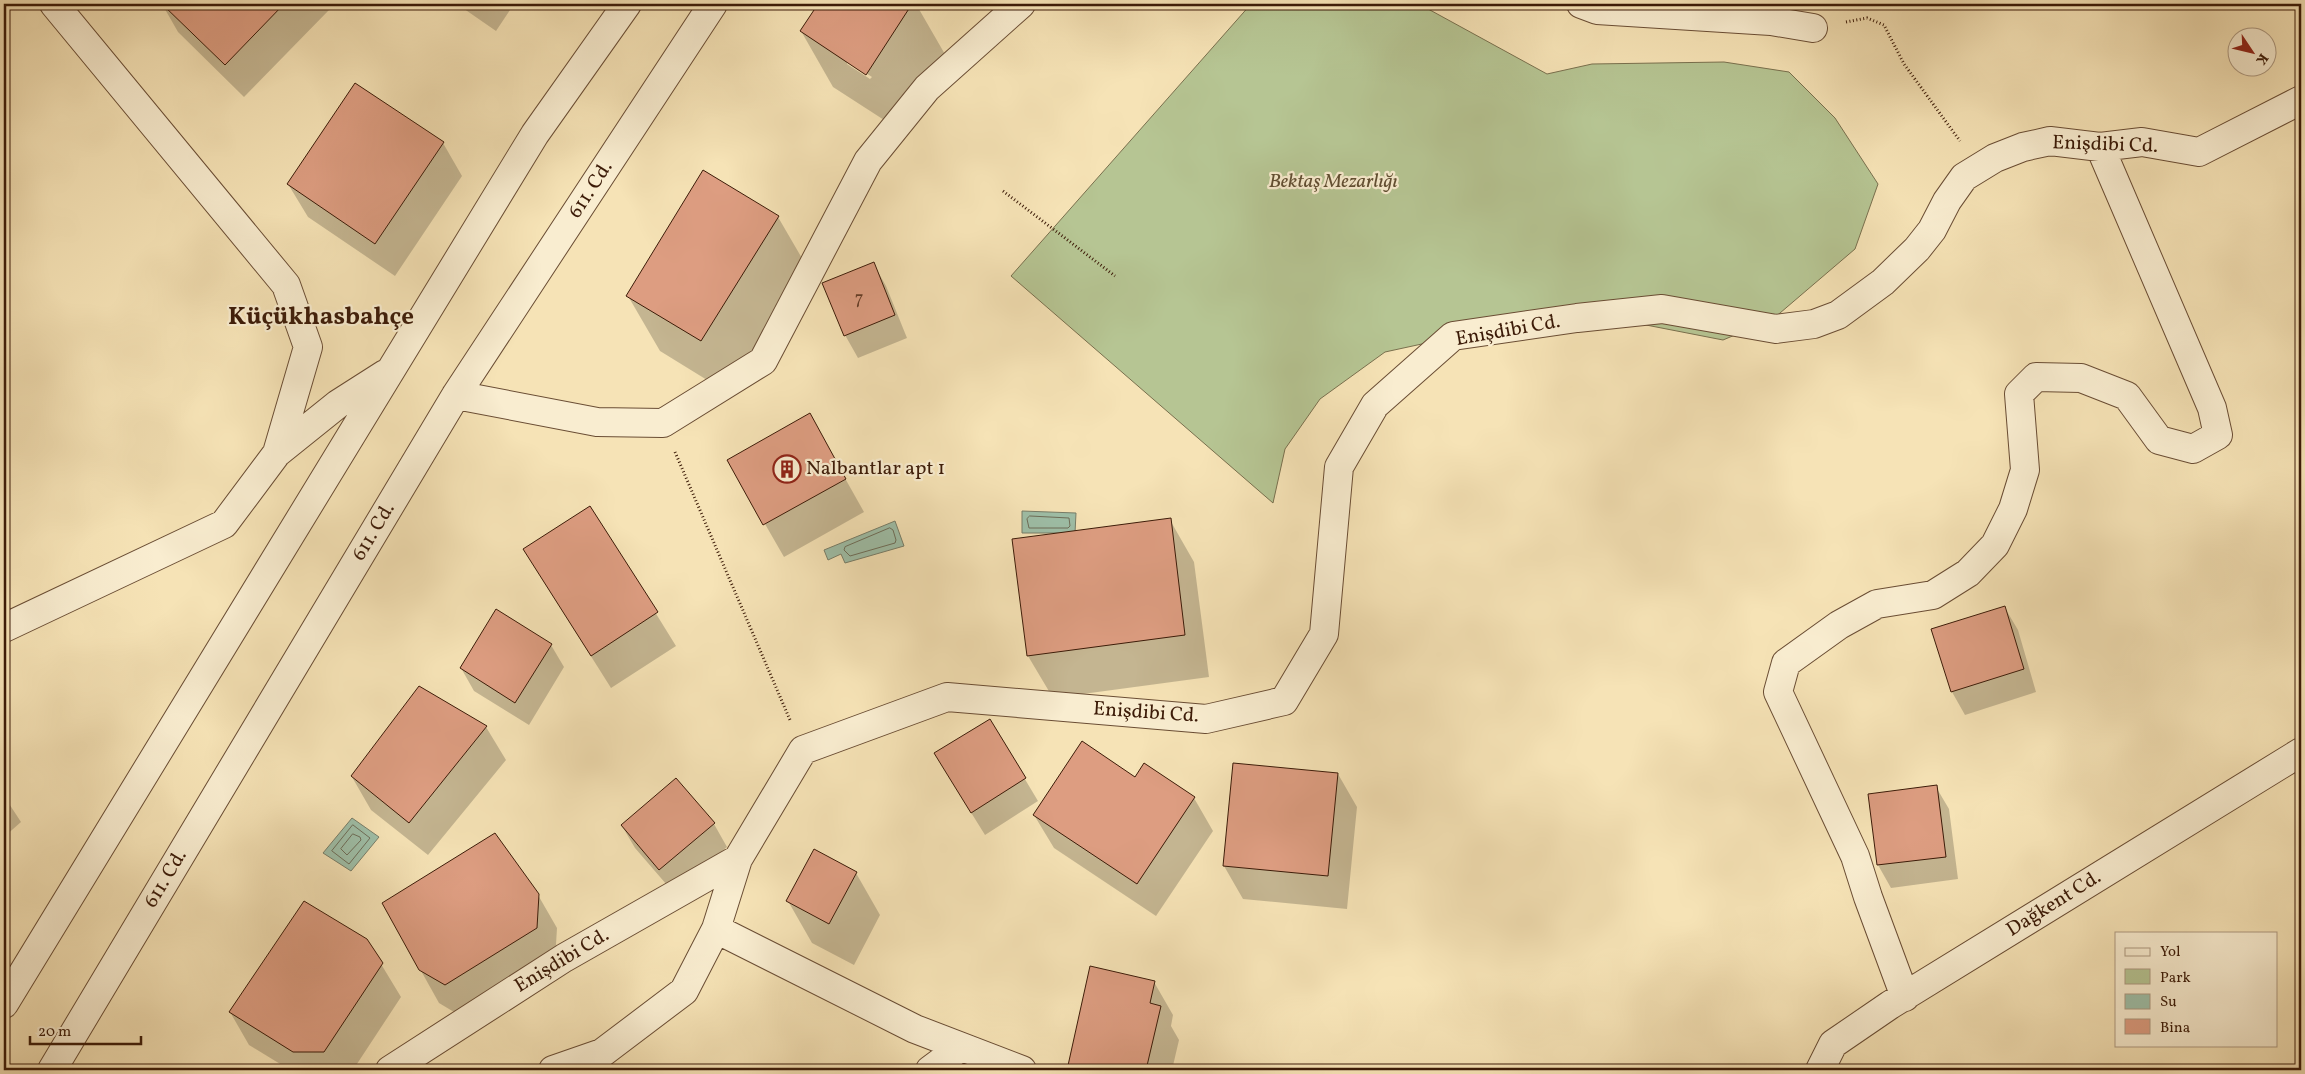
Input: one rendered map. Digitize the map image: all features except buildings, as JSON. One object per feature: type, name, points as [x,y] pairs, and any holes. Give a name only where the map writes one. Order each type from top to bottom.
[{"type":"street","points":[[54,4],[286,285],[308,347],[277,453]]},
{"type":"street","points":[[4,1004],[535,134],[628,4]]},
{"type":"street","name":"611. Cd.","points":[[52,1070],[456,394],[713,4]]},
{"type":"street","points":[[456,394],[597,422],[663,423],[764,361],[868,161],[927,88],[1021,4]]},
{"type":"street","points":[[1582,4],[1597,10],[1613,12],[1771,21],[1813,28]]},
{"type":"street","name":"Enişdibi Cd.","points":[[553,1070],[602,1053],[684,991],[716,928],[738,859],[803,750],[948,697],[1206,719],[1284,700],[1324,634],[1340,467],[1375,405],[1453,336],[1577,318],[1662,309],[1776,329],[1814,324],[1838,315],[1882,282],[1917,249],[1932,230],[1947,201],[1964,178],[2004,154],[2050,140],[2100,147],[2142,142],[2199,152],[2301,100]]},
{"type":"street","points":[[1905,996],[1868,897],[1855,856],[1778,692],[1786,663],[1839,625],[1877,604],[1933,595],[1968,572],[1995,545],[2012,509],[2025,470],[2019,394],[2036,377],[2081,378],[2128,396],[2159,440],[2193,449],[2218,435],[2212,408],[2100,147]]},
{"type":"street","points":[[4,628],[224,524],[277,453],[338,404],[390,371]]},
{"type":"street","name":"Dağkent Cd.","points":[[1820,1070],[1833,1044],[1905,996],[2301,752]]},
{"type":"street","name":"Enişdibi Cd.","points":[[390,1070],[564,958],[738,859]]},
{"type":"street","points":[[716,928],[915,1029],[1022,1070]]},
{"type":"street","points":[[930,1070],[961,1047]]},
{"type":"path","points":[[1813,28],[1867,18],[1884,25],[1904,64],[1979,168]]},
{"type":"path","points":[[1003,190],[1115,276]]},
{"type":"path","points":[[663,423],[803,750]]},
{"type":"green space","name":"Bektaş Mezarlığı","points":[[1251,4],[1419,4],[1547,74],[1592,64],[1724,62],[1789,72],[1835,118],[1878,184],[1855,249],[1773,319],[1723,340],[1600,316],[1546,317],[1385,352],[1320,399],[1285,449],[1273,503],[1011,276]]},
{"type":"water","points":[[1022,511],[1076,513],[1075,533],[1022,533]]},
{"type":"water","points":[[895,521],[904,546],[845,563],[841,554],[828,560],[824,550]]},
{"type":"water","points":[[352,818],[379,837],[351,871],[323,853]]},
{"type":"place","name":"Nalbantlar apt 1","points":[[787,469]]},
{"type":"district","name":"Küçükhasbahçe","points":[[321,317]]}]
